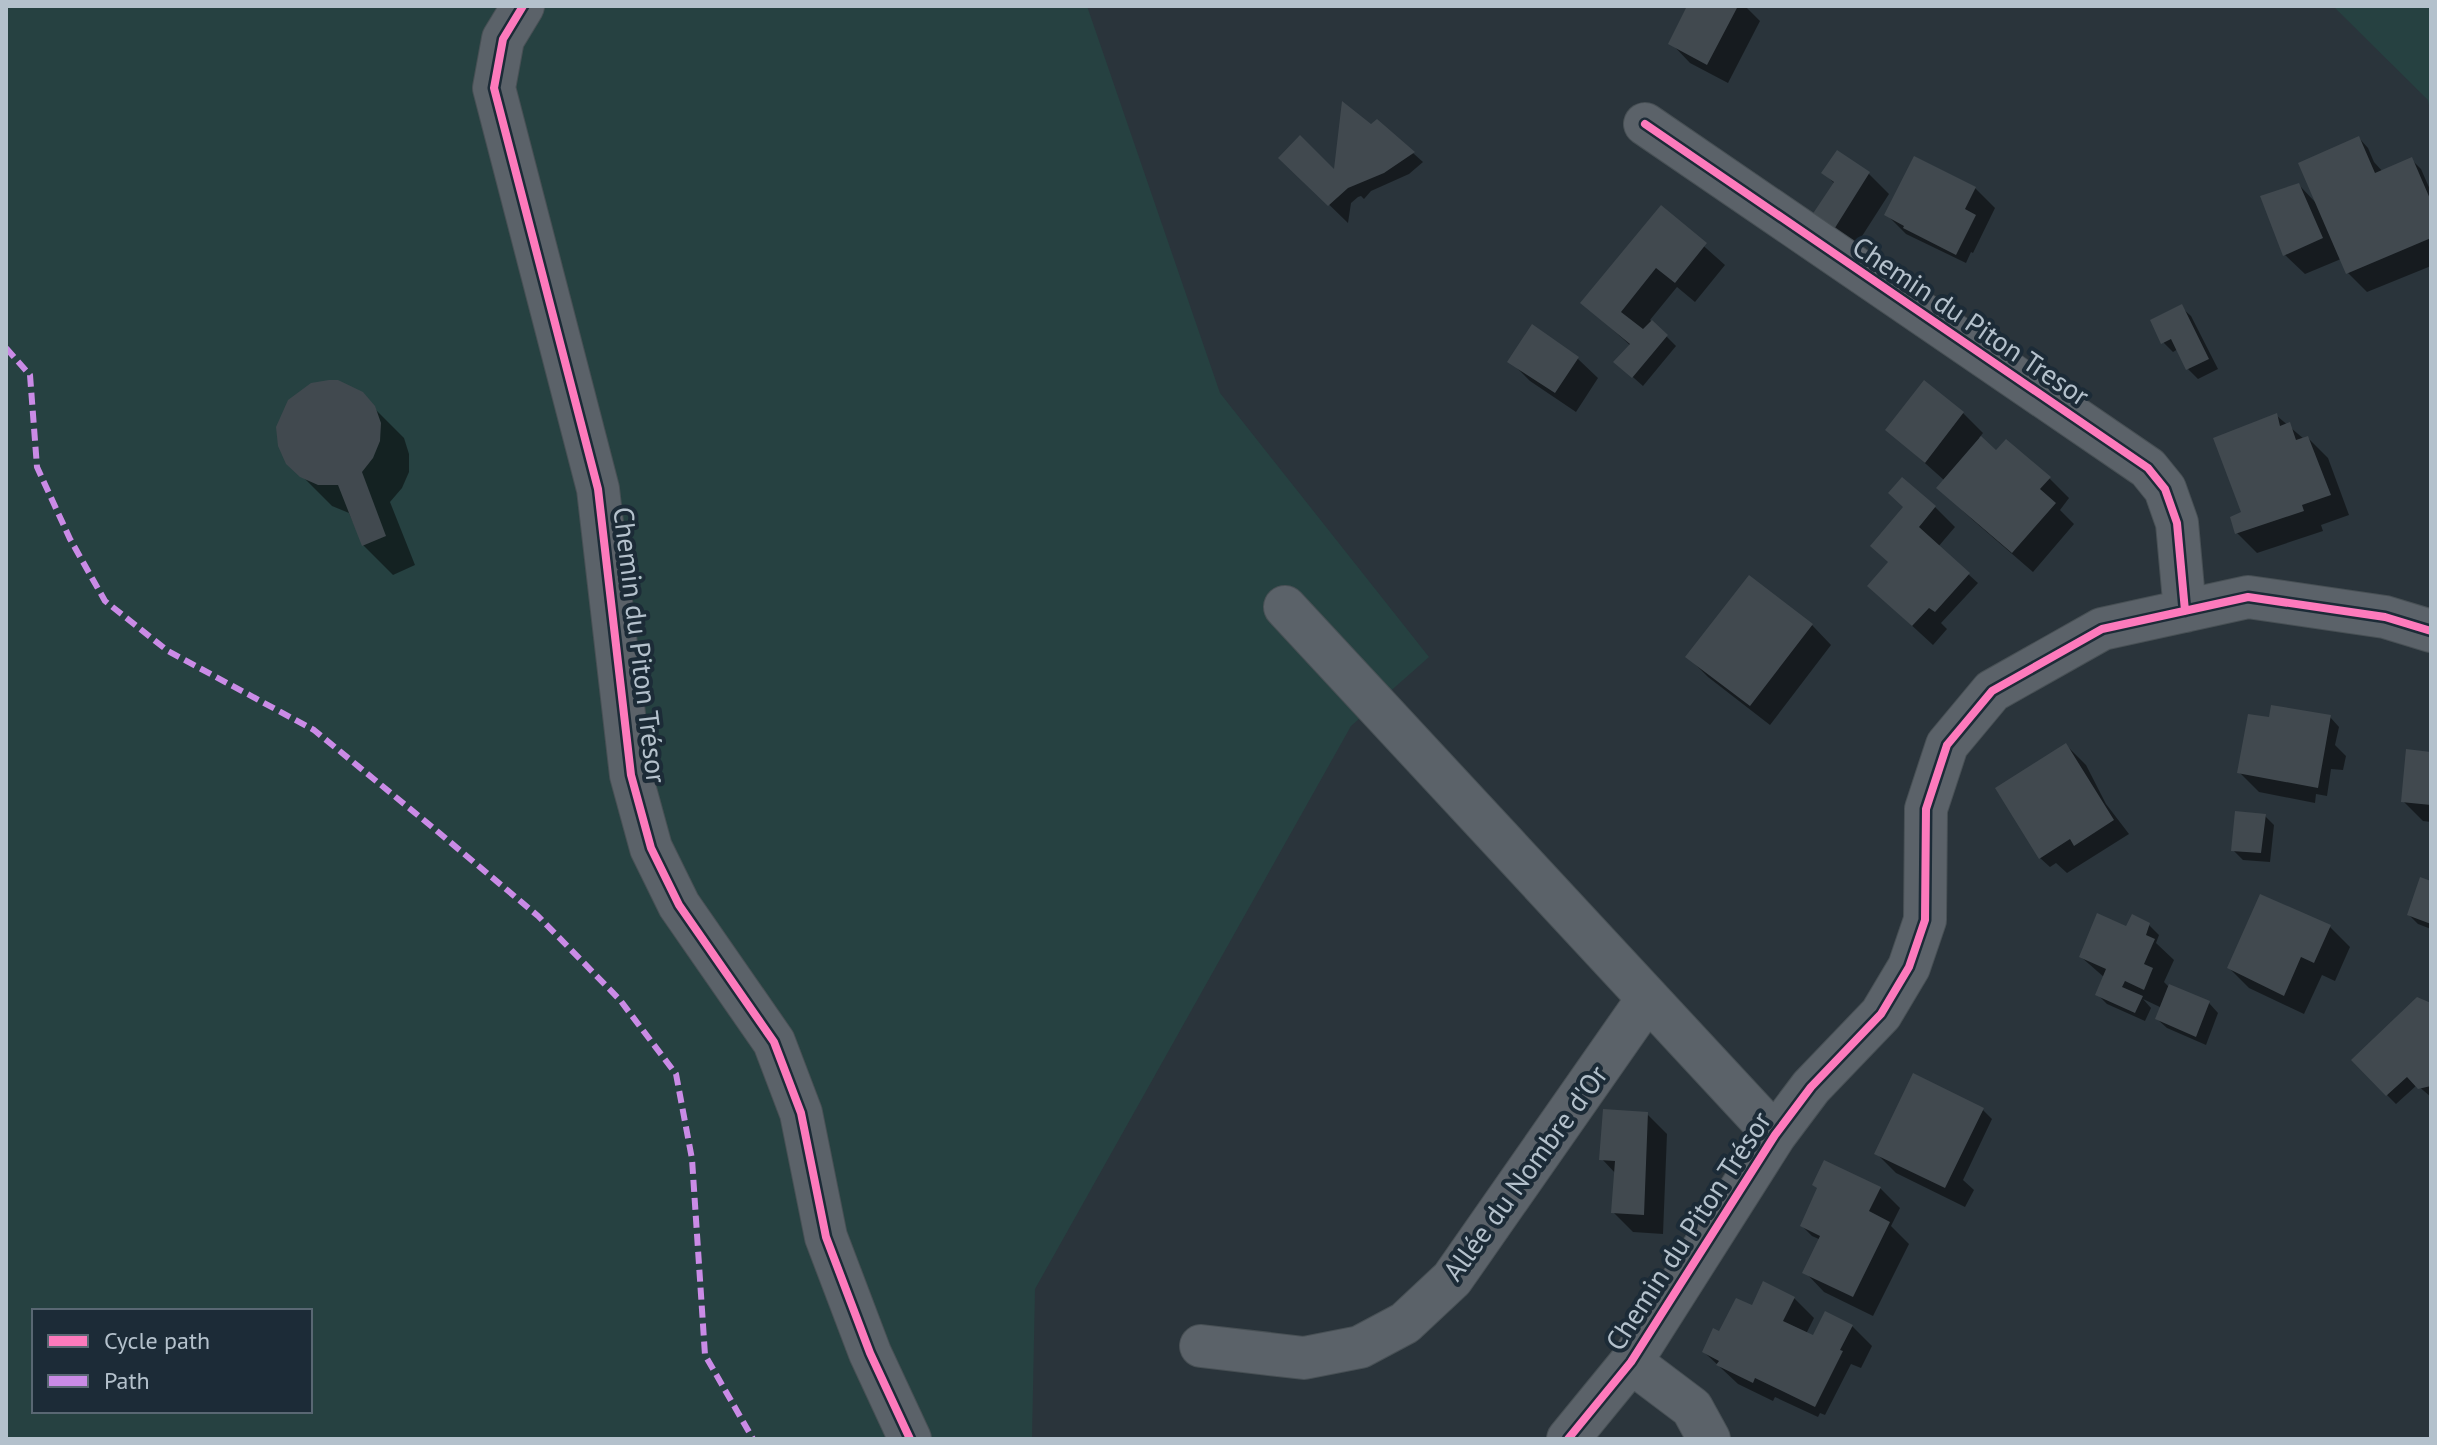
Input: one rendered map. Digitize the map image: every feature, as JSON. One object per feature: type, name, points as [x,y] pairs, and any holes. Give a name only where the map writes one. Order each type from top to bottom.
[{"type":"street","name":"Chemin du Piton Trésor","points":[[523,6],[503,39],[494,88],[598,489],[631,775],[651,848],[679,905],[774,1042],[801,1113],[826,1237],[870,1353],[910,1439]]},
{"type":"street","name":"Chemin du Piton Tresor","points":[[1645,124],[2148,468],[2165,489],[2177,523],[2185,611]]},
{"type":"street","name":"Chemin du Piton Trésor","points":[[1568,1439],[1631,1362],[1775,1135],[1811,1087],[1881,1014],[1909,967],[1925,920],[1926,809],[1947,745],[1992,691],[2102,629],[2248,597],[2385,617],[2431,631]]},
{"type":"street","points":[[1285,607],[1775,1135]]},
{"type":"street","name":"Allée du Nombre d'Or","points":[[1201,1346],[1304,1358],[1360,1347],[1405,1323],[1452,1279],[1648,998]]},
{"type":"street","name":"Chemin du Piton Trésor","points":[[1631,1362],[1692,1408],[1709,1439]]},
{"type":"green space","points":[[6,6],[1087,6],[1220,393],[1429,657],[1351,726],[1035,1289],[1032,1439],[6,1439]]},
{"type":"green space","points":[[2333,6],[2431,6],[2431,117],[2428,100]]},
{"type":"building","points":[[1687,6],[1738,6],[1707,65],[1668,44]]},
{"type":"building","points":[[1342,101],[1371,124],[1377,119],[1415,152],[1384,173],[1348,188],[1328,206],[1278,158],[1300,135],[1334,169]]},
{"type":"building","points":[[2359,136],[2375,173],[2412,157],[2431,201],[2431,238],[2346,274],[2298,163]]},
{"type":"building","points":[[1837,150],[1870,172],[1828,239],[1806,224],[1834,182],[1821,173]]},
{"type":"building","points":[[1914,156],[1976,187],[1965,209],[1976,215],[1956,255],[1884,215]]},
{"type":"building","points":[[2299,183],[2323,238],[2283,256],[2260,196]]},
{"type":"building","points":[[1661,205],[1707,243],[1675,283],[1656,268],[1621,312],[1643,329],[1652,320],[1668,335],[1632,378],[1613,362],[1630,344],[1580,303]]},
{"type":"building","points":[[2182,304],[2209,359],[2186,370],[2171,339],[2161,344],[2150,320]]},
{"type":"building","points":[[1532,324],[1579,357],[1555,393],[1507,362]]},
{"type":"building","points":[[338,380],[363,392],[375,406],[381,423],[380,441],[373,458],[362,472],[386,536],[362,546],[338,485],[318,485],[300,477],[286,464],[278,446],[276,427],[288,400],[311,383]]},
{"type":"building","points":[[1924,380],[1964,412],[1925,463],[1885,430]]},
{"type":"building","points":[[2277,413],[2280,426],[2290,422],[2296,440],[2308,436],[2331,495],[2302,505],[2304,511],[2235,534],[2230,517],[2241,512],[2213,438]]},
{"type":"building","points":[[1981,436],[1996,450],[2006,439],[2051,477],[2040,489],[2056,503],[2012,553],[1936,488]]},
{"type":"building","points":[[1902,477],[1936,506],[1919,527],[1970,573],[1935,612],[1929,608],[1912,626],[1867,586],[1888,562],[1870,546],[1903,507],[1888,493]]},
{"type":"building","points":[[1749,575],[1813,624],[1750,706],[1685,657]]},
{"type":"building","points":[[2271,705],[2331,715],[2318,788],[2237,773],[2248,714],[2269,717]]},
{"type":"building","points":[[2066,743],[2114,820],[2074,846],[2070,839],[2039,859],[1995,788]]},
{"type":"building","points":[[2406,749],[2431,752],[2431,805],[2401,802]]},
{"type":"building","points":[[2235,811],[2266,814],[2261,853],[2231,851]]},
{"type":"building","points":[[2420,877],[2431,881],[2431,924],[2407,915]]},
{"type":"building","points":[[2260,894],[2331,925],[2314,963],[2301,957],[2284,996],[2227,968]]},
{"type":"building","points":[[2097,913],[2126,926],[2132,914],[2150,923],[2146,935],[2155,939],[2144,964],[2153,968],[2144,990],[2125,981],[2122,987],[2143,996],[2135,1013],[2095,995],[2106,969],[2079,957]]},
{"type":"building","points":[[2169,984],[2210,1001],[2196,1037],[2155,1019]]},
{"type":"building","points":[[2417,997],[2431,1003],[2431,1086],[2418,1089],[2407,1077],[2386,1096],[2351,1060]]},
{"type":"building","points":[[1913,1073],[1984,1108],[1945,1188],[1874,1154]]},
{"type":"building","points":[[1603,1109],[1648,1112],[1644,1215],[1611,1213],[1615,1161],[1599,1160]]},
{"type":"building","points":[[1824,1160],[1881,1187],[1869,1211],[1890,1222],[1853,1297],[1802,1273],[1820,1236],[1800,1226],[1817,1188],[1812,1185]]},
{"type":"building","points":[[1763,1281],[1795,1297],[1783,1321],[1813,1335],[1825,1311],[1853,1325],[1815,1407],[1755,1378],[1753,1383],[1716,1365],[1719,1361],[1702,1352],[1713,1328],[1719,1331],[1736,1298],[1752,1305]]},
{"type":"marked path","points":[[6,348],[30,375],[37,467],[70,539],[105,601],[168,651],[314,730],[431,826],[538,916],[620,1000],[676,1074],[692,1159],[705,1355],[753,1439]]},
{"type":"cycle path","points":[[523,6],[503,39],[494,88],[598,489],[631,775],[651,848],[679,905],[774,1042],[801,1113],[826,1237],[870,1353],[910,1439]]},
{"type":"cycle path","points":[[1645,124],[2148,468],[2165,489],[2177,523],[2185,611]]},
{"type":"cycle path","points":[[1568,1439],[1631,1362],[1775,1135],[1811,1087],[1881,1014],[1909,967],[1925,920],[1926,809],[1947,745],[1992,691],[2102,629],[2248,597],[2385,617],[2431,631]]}]
